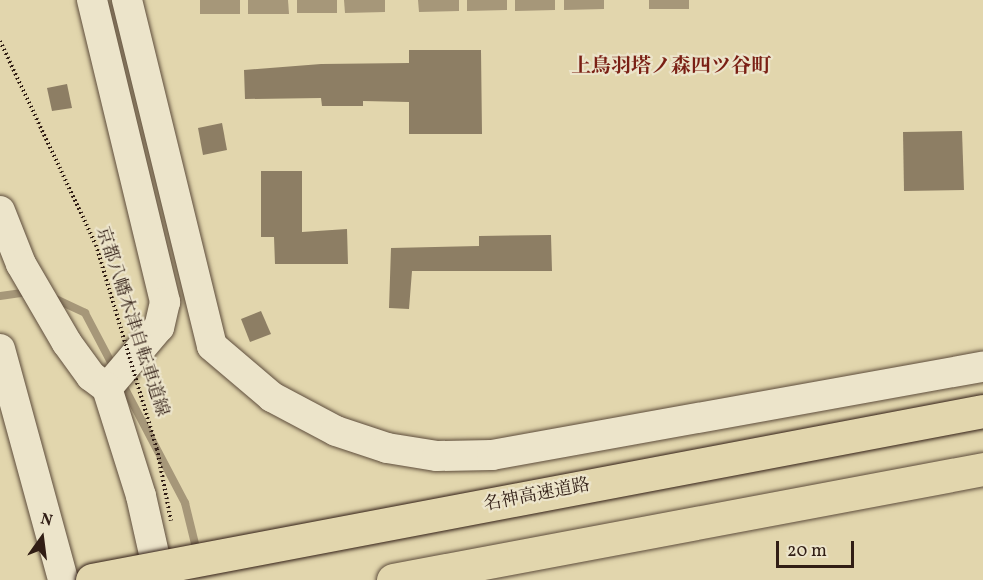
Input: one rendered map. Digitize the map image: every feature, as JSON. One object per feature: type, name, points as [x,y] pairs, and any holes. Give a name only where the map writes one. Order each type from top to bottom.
[{"type":"highway","name":"名神高速道路","points":[[92,580],[983,411]]},
{"type":"highway","points":[[393,580],[983,469]]},
{"type":"street","points":[[92,0],[165,302],[159,327],[107,388]]},
{"type":"street","points":[[127,0],[205,326],[212,346],[272,397],[336,431],[387,448],[437,456],[492,455],[983,366]]},
{"type":"street","points":[[0,211],[21,264],[67,343],[91,376],[107,388],[141,496],[160,580]]},
{"type":"street","points":[[0,349],[63,580]]},
{"type":"path","name":"京都八幡木津自転車道線","points":[[0,41],[96,245],[157,449],[171,521]]},
{"type":"shaded area","points":[[200,0],[240,0],[240,14],[200,14]]},
{"type":"shaded area","points":[[248,0],[288,0],[289,14],[248,14]]},
{"type":"shaded area","points":[[297,0],[337,0],[337,13],[297,13]]},
{"type":"shaded area","points":[[344,0],[385,0],[385,12],[345,13]]},
{"type":"shaded area","points":[[418,0],[459,0],[459,11],[419,12]]},
{"type":"shaded area","points":[[467,0],[507,0],[507,10],[467,11]]},
{"type":"shaded area","points":[[515,0],[555,0],[555,10],[515,11]]},
{"type":"shaded area","points":[[564,0],[604,0],[604,9],[564,10]]},
{"type":"shaded area","points":[[649,0],[689,0],[689,9],[649,9]]},
{"type":"building","points":[[409,50],[481,50],[482,134],[409,134],[409,102],[363,101],[363,106],[322,106],[321,98],[245,99],[244,70],[321,64],[409,63]]},
{"type":"building","points":[[67,84],[72,108],[52,111],[47,88]]},
{"type":"building","points":[[222,123],[227,150],[203,155],[198,128]]},
{"type":"building","points":[[962,131],[964,190],[904,191],[903,132]]},
{"type":"building","points":[[261,171],[302,171],[302,232],[347,229],[348,264],[275,264],[274,237],[261,237]]},
{"type":"building","points":[[551,235],[552,271],[412,271],[409,309],[389,308],[391,248],[479,246],[479,236]]},
{"type":"building","points":[[261,311],[271,334],[250,342],[241,319]]},
{"type":"waterway","points":[[0,296],[28,292]]},
{"type":"waterway","points":[[49,296],[85,313],[115,370]]},
{"type":"waterway","points":[[121,381],[185,503],[197,552]]},
{"type":"district","name":"上鳥羽塔ノ森四ツ谷町","points":[[671,67]]}]
